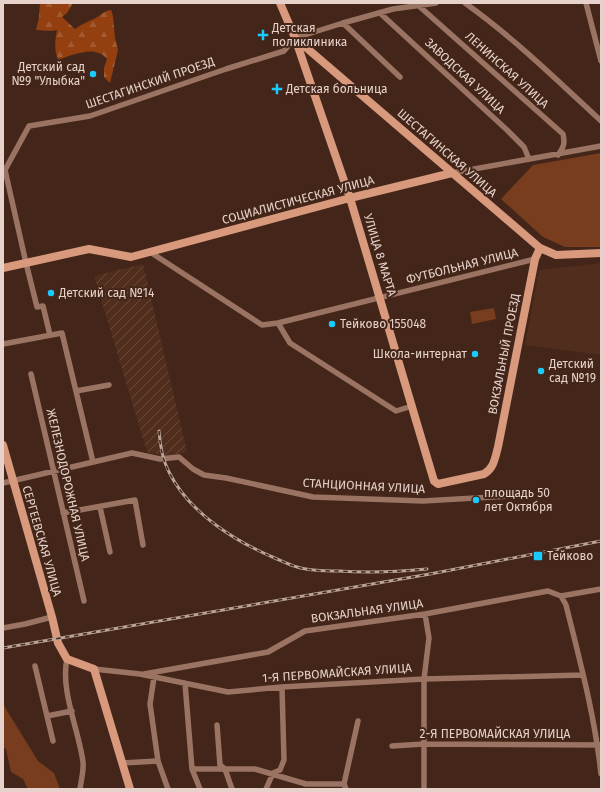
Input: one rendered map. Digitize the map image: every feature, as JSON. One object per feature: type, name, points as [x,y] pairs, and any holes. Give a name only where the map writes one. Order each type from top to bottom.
[{"type":"street","name":"ШЕСТАГИНСКАЯ УЛИЦА","points":[[280,3],[295,38],[540,248]]},
{"type":"street","points":[[295,38],[402,6],[419,6],[436,3]]},
{"type":"street","points":[[465,3],[548,71],[601,121]]},
{"type":"street","points":[[586,3],[601,62]]},
{"type":"street","name":"ЛЕНИНСКАЯ УЛИЦА","points":[[419,6],[563,134],[565,141],[563,148],[558,154]]},
{"type":"street","name":"ЗАВОДСКАЯ УЛИЦА","points":[[380,13],[524,146],[529,159]]},
{"type":"street","points":[[343,23],[400,77]]},
{"type":"street","name":"УЛИЦА 8 МАРТА","points":[[295,38],[350,198],[434,481]]},
{"type":"street","name":"ШЕСТАГИНСКИЙ ПРОЕЗД","points":[[26,264],[5,170],[29,126],[90,116],[226,69],[284,51],[295,38]]},
{"type":"street","name":"СОЦИАЛИСТИЧЕСКАЯ УЛИЦА","points":[[3,268],[89,250],[131,257],[350,198],[452,173],[601,146]]},
{"type":"street","points":[[540,248],[556,255],[601,253]]},
{"type":"street","name":"ВОКЗАЛЬНЫЙ ПРОЕЗД","points":[[434,481],[440,484],[484,474],[488,472],[493,465],[498,447],[535,259],[540,248]]},
{"type":"street","name":"ФУТБОЛЬНАЯ УЛИЦА","points":[[150,252],[262,325],[278,323],[535,259]]},
{"type":"street","points":[[26,264],[37,306],[43,306],[50,335]]},
{"type":"street","points":[[278,323],[290,343],[396,411],[412,406]]},
{"type":"street","points":[[3,344],[62,333],[93,462]]},
{"type":"street","name":"ЖЕЛЕЗНОДОРОЖНАЯ УЛИЦА","points":[[31,374],[84,601]]},
{"type":"street","points":[[76,391],[109,385]]},
{"type":"street","name":"СЕРГЕЕВСКАЯ УЛИЦА","points":[[3,445],[58,643],[67,659]]},
{"type":"street","name":"СТАНЦИОННАЯ УЛИЦА","points":[[3,483],[132,453],[160,459],[179,457],[193,469],[204,475],[226,478],[313,497],[423,501],[510,496]]},
{"type":"street","points":[[63,513],[135,500],[143,545]]},
{"type":"street","points":[[100,507],[110,552]]},
{"type":"street","name":"ВОКЗАЛЬНАЯ УЛИЦА","points":[[140,674],[268,652],[305,631],[425,614],[548,591],[561,596],[601,589]]},
{"type":"street","points":[[561,596],[566,606],[599,745],[601,774]]},
{"type":"street","points":[[424,789],[424,679],[429,638],[425,614]]},
{"type":"street","points":[[3,628],[52,617]]},
{"type":"street","points":[[80,789],[83,763],[67,687],[65,667],[67,659],[94,669],[130,789]]},
{"type":"street","points":[[35,666],[53,741]]},
{"type":"street","name":"1-Я ПЕРВОМАЙСКАЯ УЛИЦА","points":[[94,669],[140,674],[228,692],[282,687],[424,679],[583,676]]},
{"type":"street","points":[[154,677],[150,704],[158,761],[168,789]]},
{"type":"street","points":[[185,683],[192,769],[200,789]]},
{"type":"street","points":[[266,789],[273,773],[280,770],[284,760],[282,687]]},
{"type":"street","points":[[47,716],[72,711]]},
{"type":"street","points":[[192,769],[255,769],[273,773],[307,786],[345,786],[358,721]]},
{"type":"street","points":[[217,726],[220,765],[225,769],[232,789]]},
{"type":"street","name":"2-Я ПЕРВОМАЙСКАЯ УЛИЦА","points":[[392,746],[424,744],[599,745]]},
{"type":"street","points":[[122,763],[158,761]]},
{"type":"shaded area","points":[[601,153],[601,247],[565,247],[543,237],[501,199],[533,165]]},
{"type":"shaded area","points":[[601,263],[601,355],[525,345],[539,270]]},
{"type":"shaded area","points":[[143,264],[187,452],[167,456],[147,452],[94,276]]},
{"type":"shaded area","points":[[494,308],[496,319],[472,324],[470,312]]},
{"type":"shaded area","points":[[3,704],[38,761],[54,773],[60,789],[28,789],[23,779],[11,772],[6,749],[3,747]]},
{"type":"green space","points":[[40,3],[73,3],[67,13],[62,17],[75,29],[111,10],[118,50],[110,83],[104,77],[104,68],[107,59],[97,52],[83,52],[58,60],[55,45],[57,30],[36,30]]},
{"type":"railway","points":[[159,431],[163,457],[169,472],[178,487],[201,513],[215,524],[230,535],[261,552],[297,567],[323,571],[372,572],[427,569]]},
{"type":"railway","points":[[3,648],[430,574],[601,541]]},
{"type":"place","name":"Детская поликлиника","points":[[263,35]]},
{"type":"place","name":"Детский сад №9 \"Улыбка\"","points":[[93,74]]},
{"type":"place","name":"Детская больница","points":[[277,89]]},
{"type":"place","name":"Детский сад №14","points":[[51,293]]},
{"type":"place","name":"Тейково 155048","points":[[332,324]]},
{"type":"place","name":"Школа-интернат","points":[[475,354]]},
{"type":"place","name":"Детский сад №19","points":[[541,371]]},
{"type":"place","name":"площадь 50 лет Октября","points":[[476,500]]},
{"type":"place","name":"Тейково","points":[[538,556]]}]
